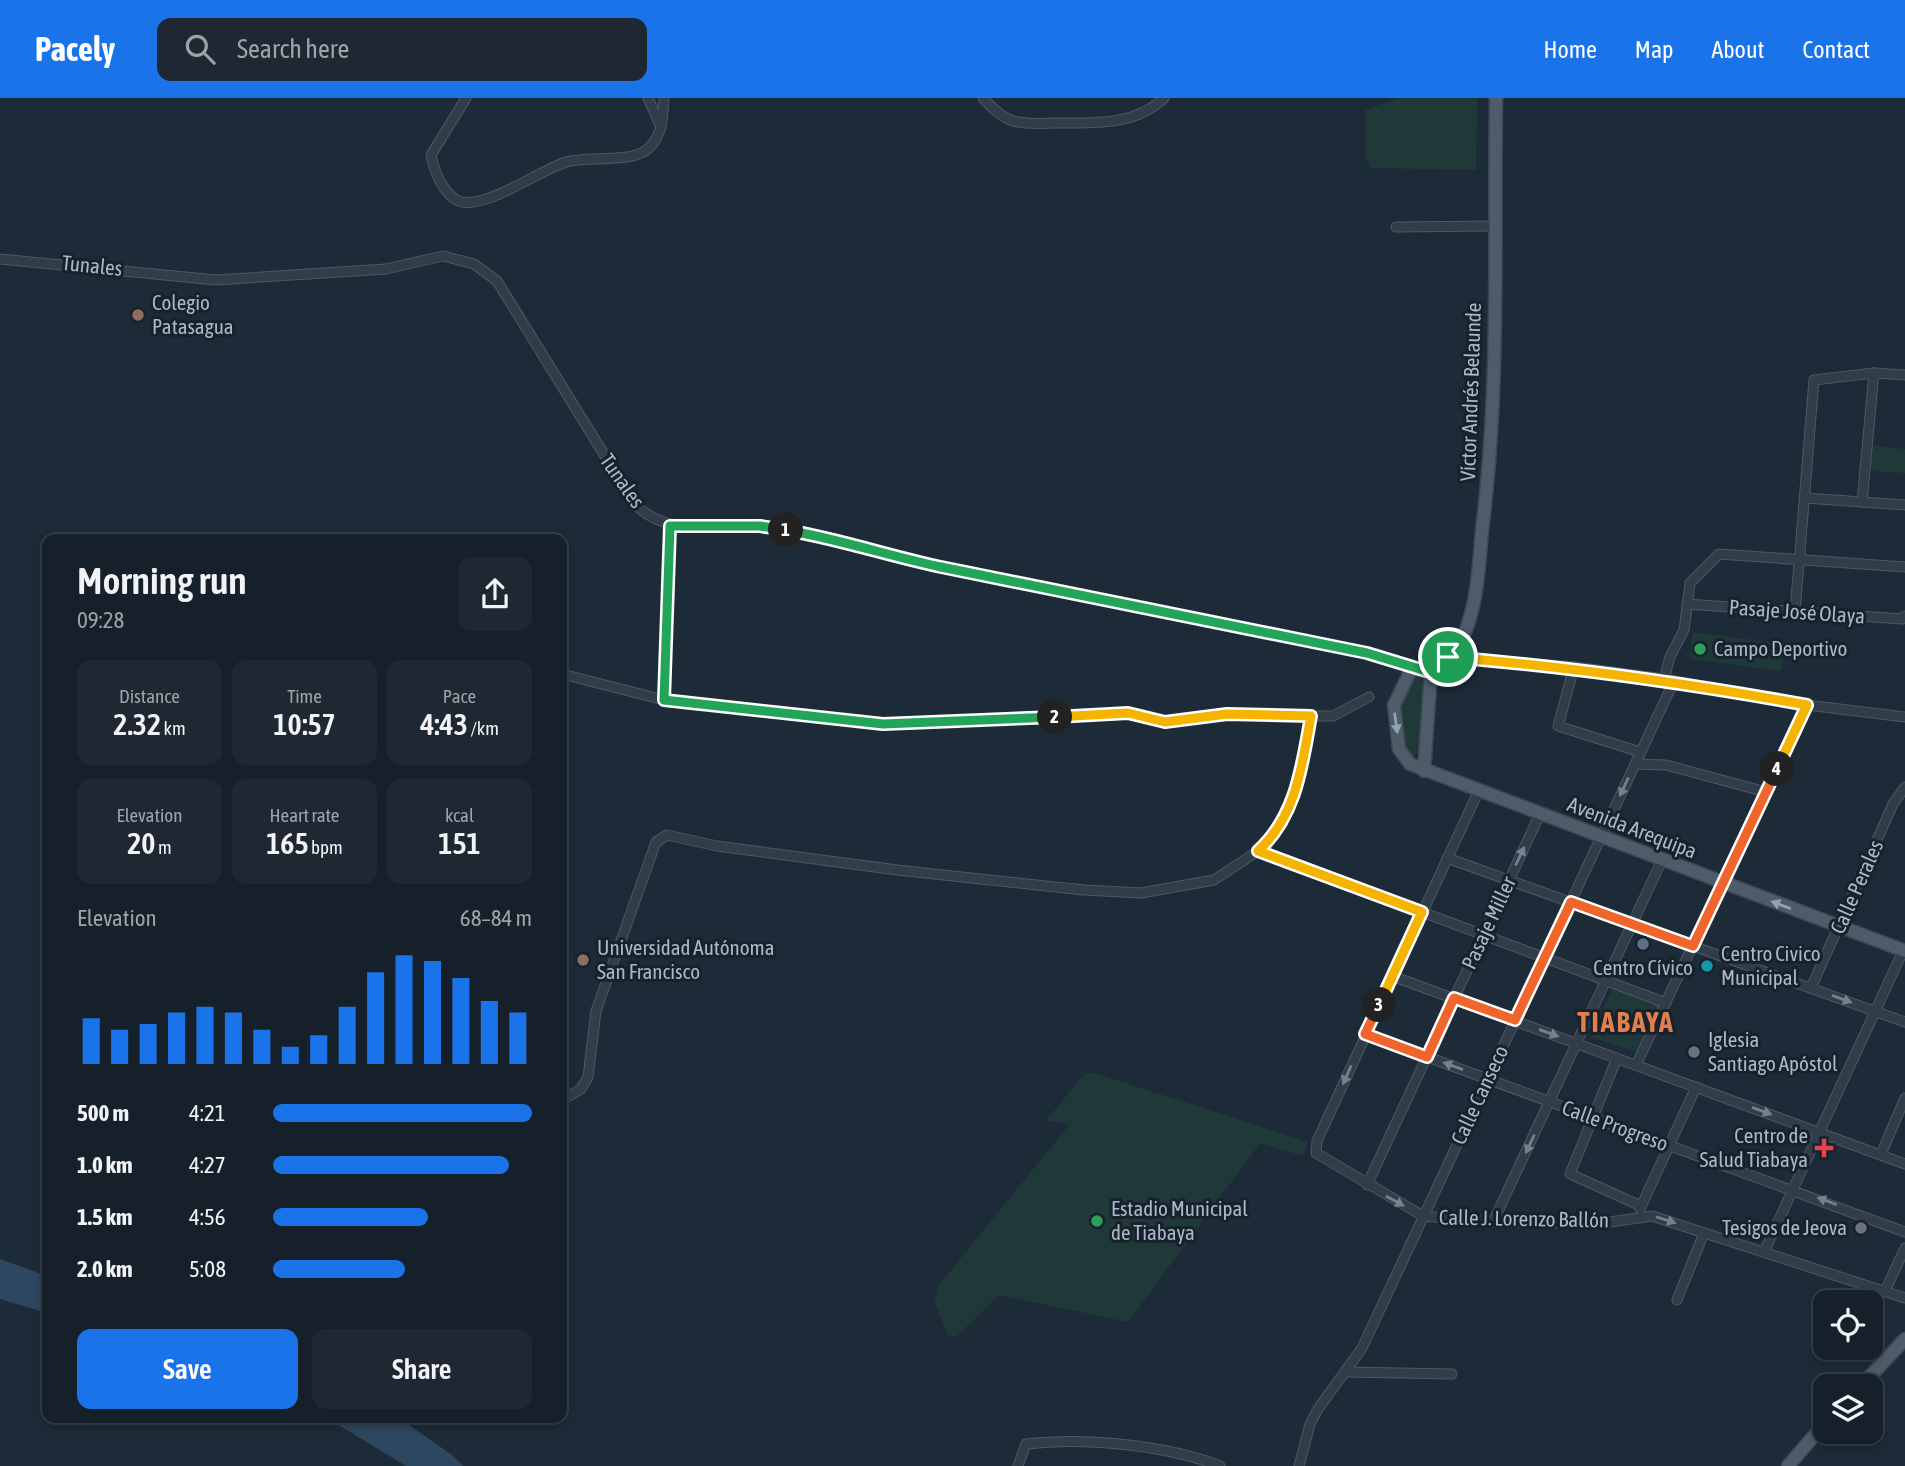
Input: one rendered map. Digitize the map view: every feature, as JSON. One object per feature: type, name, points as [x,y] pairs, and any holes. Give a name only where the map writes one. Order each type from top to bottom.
[{"type":"main road","name":"Víctor Andrés Belaunde","points":[[1431,671],[1448,657],[1468,625],[1488,481],[1496,368],[1496,98]]},
{"type":"main road","points":[[1412,668],[1431,671],[1424,771]]},
{"type":"main road","name":"Avenida Arequipa","points":[[1412,668],[1395,701],[1394,711],[1399,749],[1404,758],[1424,771],[1904,951]]},
{"type":"main road","points":[[1872,1374],[1905,1339]]},
{"type":"main road","points":[[1788,1466],[1813,1437]]},
{"type":"street","points":[[466,98],[431,155],[434,169],[451,198],[463,202],[484,199],[567,162],[604,156],[628,158],[647,150],[658,137],[664,98]]},
{"type":"street","points":[[648,98],[661,127]]},
{"type":"street","points":[[983,98],[999,114],[1024,123],[1102,123],[1129,119],[1155,107],[1164,98]]},
{"type":"street","points":[[1396,227],[1494,226]]},
{"type":"street","name":"Tunales","points":[[0,259],[216,280],[386,269],[443,256],[474,264],[496,281],[634,503],[644,513],[670,526],[760,526],[828,537],[875,553],[1367,653],[1412,668]]},
{"type":"street","points":[[1862,502],[1874,373]]},
{"type":"street","points":[[1795,612],[1814,380],[1874,373],[1905,375]]},
{"type":"street","points":[[1805,498],[1905,505]]},
{"type":"street","points":[[664,700],[670,526]]},
{"type":"street","name":"Calle Canseco","points":[[1300,1466],[1310,1424],[1362,1348],[1635,764],[1669,680],[1670,657],[1684,630],[1690,583],[1719,554],[1800,560]]},
{"type":"street","points":[[1800,560],[1905,567]]},
{"type":"street","name":"Pasaje José Olaya","points":[[1687,604],[1902,619],[1905,616]]},
{"type":"street","points":[[1448,657],[1574,667],[1669,680],[1807,705],[1905,717]]},
{"type":"street","points":[[1574,667],[1558,726],[1640,752]]},
{"type":"street","points":[[567,675],[664,700],[883,724],[1121,713],[1165,722],[1227,714],[1333,716],[1369,697]]},
{"type":"street","points":[[1636,1065],[1807,705]]},
{"type":"street","points":[[567,1097],[581,1089],[588,1077],[596,1011],[656,842],[663,836],[897,870],[1084,890],[1141,892],[1199,884],[1226,874],[1242,863],[1258,851],[1277,830],[1296,795],[1311,716]]},
{"type":"street","points":[[1635,764],[1666,765],[1766,792]]},
{"type":"street","name":"Calle Perales","points":[[1811,988],[1893,804],[1905,787]]},
{"type":"street","points":[[1365,1034],[1479,790]]},
{"type":"street","name":"Pasaje Miller","points":[[1367,1185],[1540,814]]},
{"type":"street","points":[[1258,851],[1666,1003]]},
{"type":"street","points":[[1447,858],[1905,1022]]},
{"type":"street","points":[[1493,1222],[1662,860]]},
{"type":"street","points":[[1764,1252],[1904,951]]},
{"type":"street","points":[[1392,976],[1905,1164]]},
{"type":"street","name":"Calle Progreso","points":[[1365,1034],[1668,1146],[1794,1189],[1905,1232]]},
{"type":"street","name":"Calle J. Lorenzo Ballón","points":[[1365,1034],[1317,1141],[1316,1153],[1423,1216],[1493,1222],[1596,1224],[1652,1216],[1905,1298]]},
{"type":"street","points":[[1616,1058],[1570,1174],[1641,1206]]},
{"type":"street","points":[[1635,1218],[1696,1087]]},
{"type":"street","points":[[1881,1154],[1905,1098]]},
{"type":"street","points":[[1677,1300],[1704,1233]]},
{"type":"street","points":[[1885,1291],[1905,1248]]},
{"type":"street","points":[[1346,1372],[1452,1374]]},
{"type":"street","points":[[1018,1466],[1026,1444],[1036,1443],[1092,1443],[1164,1451],[1220,1466]]},
{"type":"green space","points":[[1398,98],[1477,98],[1476,170],[1370,168],[1365,153],[1365,110]]},
{"type":"green space","points":[[1872,446],[1905,449],[1905,473],[1870,471]]},
{"type":"green space","points":[[1693,632],[1784,644],[1781,671],[1689,659]]},
{"type":"green space","points":[[1417,674],[1424,680],[1418,752],[1412,758],[1405,753],[1397,711],[1408,679]]},
{"type":"green space","points":[[1612,989],[1663,1006],[1642,1054],[1591,1037]]},
{"type":"green space","name":"Estadio Municipal de Tiabaya","points":[[1085,1073],[1095,1073],[1308,1142],[1303,1156],[1260,1143],[1128,1322],[999,1295],[957,1336],[949,1337],[934,1301],[938,1286],[1070,1124],[1046,1121]]},
{"type":"water","points":[[0,1259],[42,1274],[42,1312],[0,1299]]},
{"type":"water","points":[[335,1423],[406,1423],[452,1455],[463,1466],[406,1466]]},
{"type":"place","name":"Colegio Patasagua","points":[[138,315]]},
{"type":"place","name":"Campo Deportivo","points":[[1700,649]]},
{"type":"place","name":"Centro Cívico","points":[[1643,944]]},
{"type":"place","name":"Universidad Autónoma San Francisco","points":[[583,960]]},
{"type":"place","name":"Centro Civico Municipal","points":[[1707,966]]},
{"type":"place","name":"Iglesia Santiago Apóstol","points":[[1694,1052]]},
{"type":"place","name":"Centro de Salud Tiabaya","points":[[1824,1148]]},
{"type":"place","name":"Estadio Municipal de Tiabaya","points":[[1097,1221]]},
{"type":"place","name":"Tesigos de Jeova","points":[[1861,1228]]},
{"type":"district","name":"TIABAYA","points":[[1626,1022]]},
{"type":"route","points":[[670,526],[760,526],[828,537],[875,553],[1367,653],[1422,670],[1435,669],[1448,657],[1574,667],[1664,679],[1807,705],[1693,946],[1571,902],[1515,1020],[1454,998],[1427,1057],[1365,1034],[1422,912],[1258,851],[1277,830],[1296,795],[1311,716],[1227,714],[1165,722],[1121,713],[883,724],[664,700],[670,526]]}]
